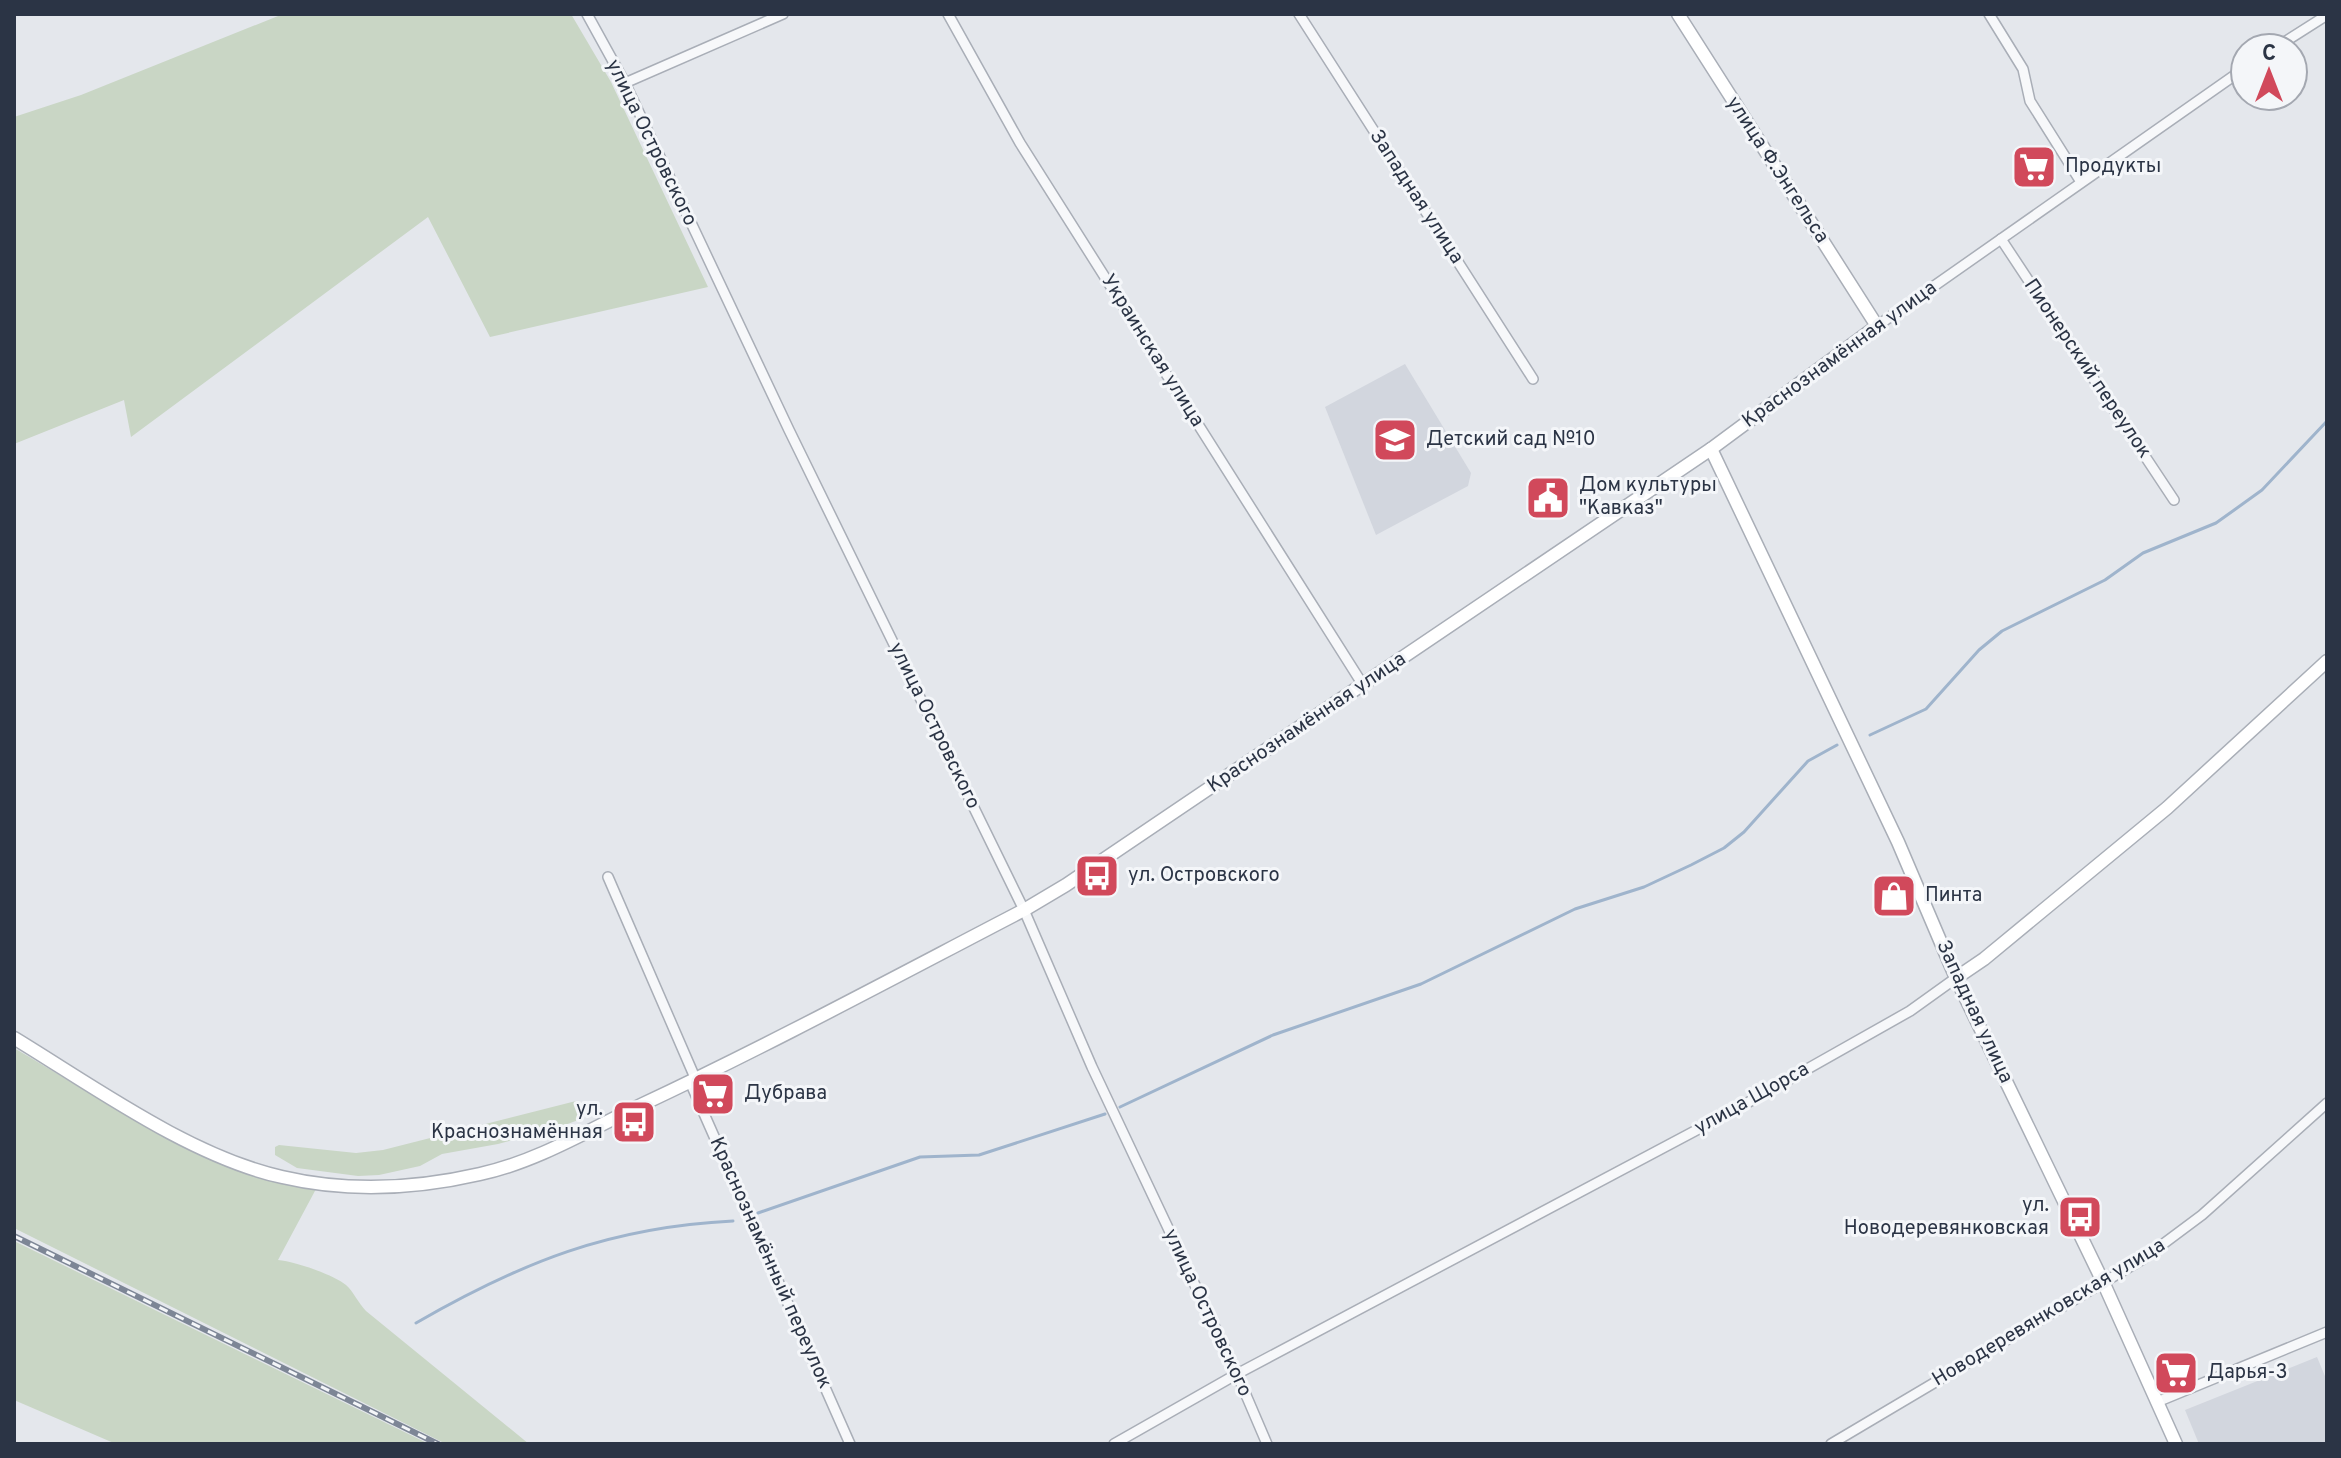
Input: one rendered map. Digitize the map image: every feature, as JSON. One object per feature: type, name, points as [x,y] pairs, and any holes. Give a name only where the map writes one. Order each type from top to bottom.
[{"type":"main road","name":"улица Ф.Энгельса","points":[[1678,14],[1877,326]]},
{"type":"main road","name":"Краснознамённая улица","points":[[14,1038],[172,1133],[232,1161],[281,1177],[379,1187],[424,1184],[481,1174],[534,1156],[693,1081],[1024,910],[1112,855],[1711,449],[1877,326]]},
{"type":"main road","name":"Западная улица","points":[[1711,449],[1898,842],[1956,978],[2104,1284],[2176,1444]]},
{"type":"main road","name":"улица Щорса","points":[[1956,978],[1984,959],[2167,808],[2327,661]]},
{"type":"street","name":"улица Островского","points":[[587,14],[625,83],[789,430],[1024,910],[1098,1079],[1267,1444]]},
{"type":"street","points":[[625,83],[783,14]]},
{"type":"street","name":"Украинская улица","points":[[948,14],[1020,143],[1363,685]]},
{"type":"street","name":"Западная улица","points":[[1299,14],[1533,379]]},
{"type":"street","points":[[1989,14],[2023,69],[2030,101],[2081,182]]},
{"type":"street","points":[[2300,32],[2327,15]]},
{"type":"street","name":"Краснознамённая улица","points":[[1877,326],[2229,79]]},
{"type":"street","name":"Пионерский переулок","points":[[2001,239],[2174,500]]},
{"type":"street","name":"Краснознамённый переулок","points":[[608,877],[850,1444]]},
{"type":"street","name":"улица Щорса","points":[[1114,1444],[1237,1374],[1740,1107],[1910,1011],[1956,978]]},
{"type":"street","name":"Новодеревянковская улица","points":[[1831,1444],[2104,1284],[2202,1215],[2327,1103]]},
{"type":"street","points":[[2157,1402],[2327,1332]]},
{"type":"street","points":[[1850,1433],[1855,1444]]},
{"type":"shaded area","name":"Детский сад №10","points":[[1405,364],[1471,473],[1468,486],[1376,535],[1325,407]]},
{"type":"shaded area","points":[[2317,1357],[2327,1381],[2327,1444],[2199,1444],[2185,1410]]},
{"type":"green space","points":[[283,14],[571,14],[611,82],[708,287],[490,337],[428,217],[131,437],[124,400],[14,444],[14,117],[81,95]]},
{"type":"green space","points":[[14,1048],[123,1113],[197,1152],[275,1180],[316,1189],[278,1260],[314,1269],[346,1285],[366,1311],[529,1444],[446,1444],[14,1228]]},
{"type":"green space","points":[[576,1101],[585,1104],[587,1109],[581,1119],[498,1144],[442,1154],[420,1166],[379,1175],[358,1176],[297,1168],[275,1155],[275,1147],[279,1145],[356,1153],[383,1150]]},
{"type":"green space","points":[[14,1241],[429,1444],[116,1444],[14,1400]]},
{"type":"waterway","points":[[1870,735],[1926,709],[1979,650],[2002,631],[2105,580],[2143,553],[2216,523],[2262,490],[2327,421]]},
{"type":"waterway","points":[[1120,1107],[1273,1035],[1421,984],[1575,909],[1644,887],[1691,865],[1724,848],[1744,832],[1808,761],[1837,745]]},
{"type":"waterway","points":[[758,1213],[920,1157],[979,1155],[1105,1114]]},
{"type":"waterway","points":[[416,1323],[493,1282],[568,1251],[646,1231],[733,1221]]},
{"type":"railway","points":[[14,1236],[438,1444]]},
{"type":"place","name":"Продукты","points":[[2034,167]]},
{"type":"place","name":"Детский сад №10","points":[[1395,440]]},
{"type":"place","name":"Дом культуры \"Кавказ\"","points":[[1548,498]]},
{"type":"place","name":"ул. Островского","points":[[1097,876]]},
{"type":"place","name":"Пинта","points":[[1894,896]]},
{"type":"place","name":"Дубрава","points":[[713,1094]]},
{"type":"place","name":"ул. Краснознамённая","points":[[634,1122]]},
{"type":"place","name":"ул. Новодеревянковская","points":[[2080,1217]]},
{"type":"place","name":"Дарья-3","points":[[2176,1373]]}]
